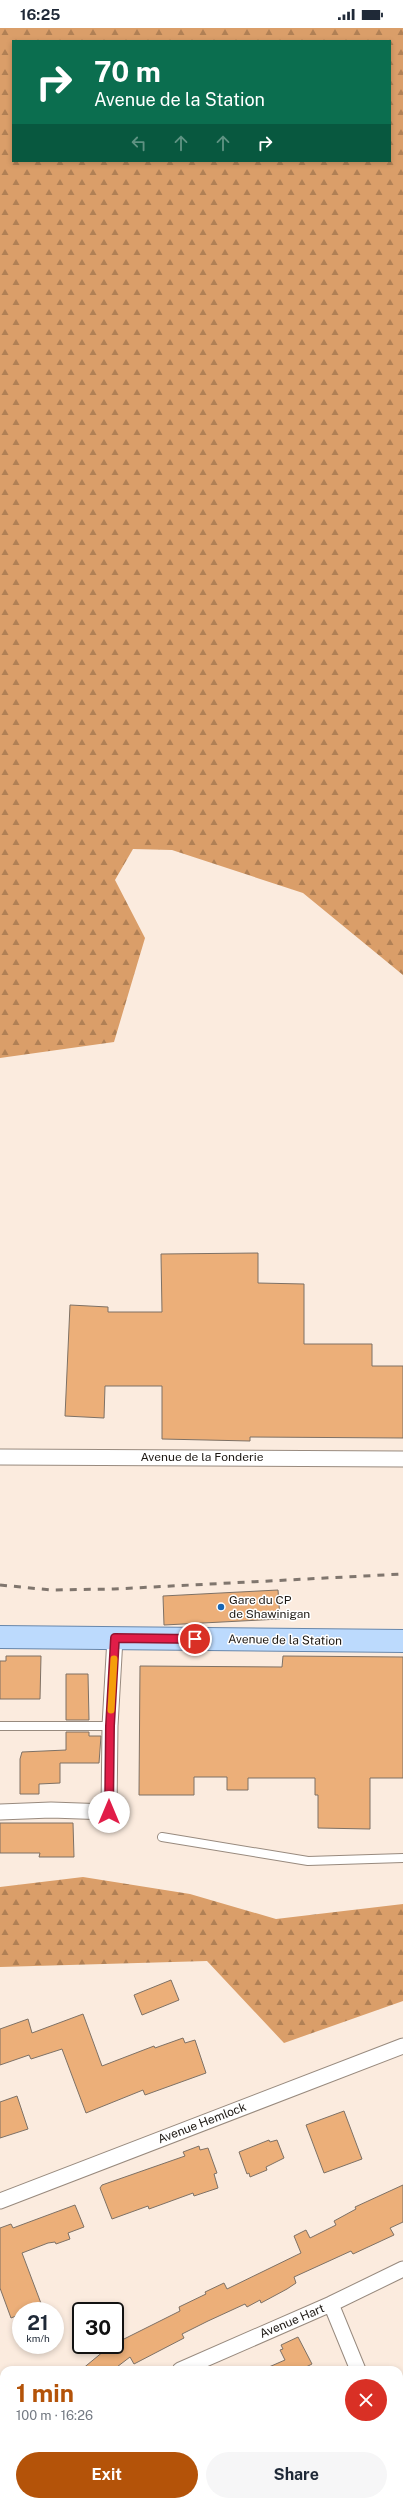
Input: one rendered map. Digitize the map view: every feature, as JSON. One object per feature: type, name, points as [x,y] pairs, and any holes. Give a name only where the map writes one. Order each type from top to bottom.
[{"type":"main road","name":"Avenue de la Station","points":[[0,1637],[403,1641]]},
{"type":"street","name":"Avenue de la Fonderie","points":[[0,1457],[403,1459]]},
{"type":"street","points":[[0,1812],[50,1810],[109,1812],[110,1726],[115,1638]]},
{"type":"street","name":"Avenue Hemlock","points":[[0,2200],[403,2046]]},
{"type":"street","name":"Avenue Hart","points":[[189,2366],[331,2304],[403,2269]]},
{"type":"street","points":[[331,2304],[356,2366]]},
{"type":"lane","points":[[0,1726],[110,1726]]},
{"type":"lane","points":[[162,1837],[308,1861],[403,1858]]},
{"type":"green space","points":[[0,28],[403,28],[403,975],[303,893],[172,850],[133,849],[115,880],[145,938],[114,1042],[0,1058]]},
{"type":"green space","points":[[83,1877],[190,1894],[276,1919],[403,1904],[403,2001],[284,2043],[207,1961],[0,1967],[0,1887]]},
{"type":"building","points":[[258,1253],[258,1283],[304,1284],[304,1344],[372,1344],[372,1366],[403,1366],[403,1438],[250,1437],[250,1441],[162,1439],[162,1386],[105,1386],[104,1418],[65,1416],[70,1305],[108,1307],[108,1312],[162,1312],[161,1254]]},
{"type":"building","name":"Gare du CP de Shawinigan","points":[[278,1590],[280,1619],[164,1625],[163,1596]]},
{"type":"building","points":[[6,1656],[41,1656],[40,1699],[0,1699],[0,1661],[6,1661]]},
{"type":"building","points":[[283,1656],[403,1657],[403,1778],[370,1778],[370,1829],[318,1828],[318,1795],[315,1795],[315,1778],[248,1778],[248,1790],[227,1790],[227,1777],[194,1777],[194,1795],[139,1795],[140,1666],[282,1667]]},
{"type":"building","points":[[66,1674],[88,1674],[89,1720],[66,1720]]},
{"type":"building","points":[[66,1732],[89,1732],[89,1736],[101,1736],[99,1763],[60,1763],[60,1783],[39,1784],[39,1794],[20,1794],[20,1759],[22,1752],[66,1750]]},
{"type":"building","points":[[0,1823],[73,1823],[74,1857],[39,1857],[40,1853],[0,1853]]},
{"type":"building","points":[[171,1980],[179,2000],[142,2015],[134,1995]]},
{"type":"building","points":[[83,2014],[102,2066],[154,2046],[155,2048],[183,2038],[185,2043],[195,2040],[206,2073],[145,2095],[143,2090],[86,2113],[62,2049],[31,2059],[29,2055],[0,2065],[0,2029],[28,2019],[32,2033]]},
{"type":"building","points":[[17,2096],[28,2129],[0,2138],[0,2102]]},
{"type":"building","points":[[344,2111],[362,2159],[324,2173],[306,2125]]},
{"type":"building","points":[[269,2140],[270,2142],[277,2140],[284,2158],[266,2167],[267,2170],[250,2177],[249,2173],[247,2174],[239,2152]]},
{"type":"building","points":[[199,2146],[200,2150],[208,2148],[217,2173],[214,2174],[218,2188],[194,2196],[193,2193],[149,2209],[148,2206],[112,2219],[100,2188],[102,2185],[185,2156],[183,2152]]},
{"type":"building","points":[[403,2185],[403,2222],[390,2228],[394,2235],[353,2254],[351,2251],[294,2277],[296,2283],[287,2289],[261,2303],[260,2300],[247,2307],[245,2304],[208,2321],[182,2334],[184,2338],[134,2364],[130,2357],[118,2366],[86,2366],[100,2354],[124,2354],[124,2339],[180,2311],[179,2307],[206,2294],[205,2292],[224,2283],[227,2289],[301,2253],[294,2236],[306,2230],[310,2238],[336,2225],[334,2221],[356,2209],[355,2207]]},
{"type":"building","points":[[75,2205],[84,2227],[68,2233],[70,2239],[56,2244],[55,2242],[48,2243],[22,2253],[40,2302],[12,2302],[11,2318],[0,2288],[0,2228],[11,2224],[13,2228]]},
{"type":"building","points":[[298,2337],[312,2364],[308,2366],[271,2366],[285,2360],[280,2350],[283,2349],[281,2345]]},
{"type":"railway","points":[[0,1585],[51,1590],[114,1589],[403,1574]]},
{"type":"slow traffic","points":[[111,1710],[114,1659]]},
{"type":"place","name":"Gare du CP de Shawinigan","points":[[221,1607]]},
{"type":"route","points":[[109,1812],[110,1726],[115,1638],[195,1639]]}]
